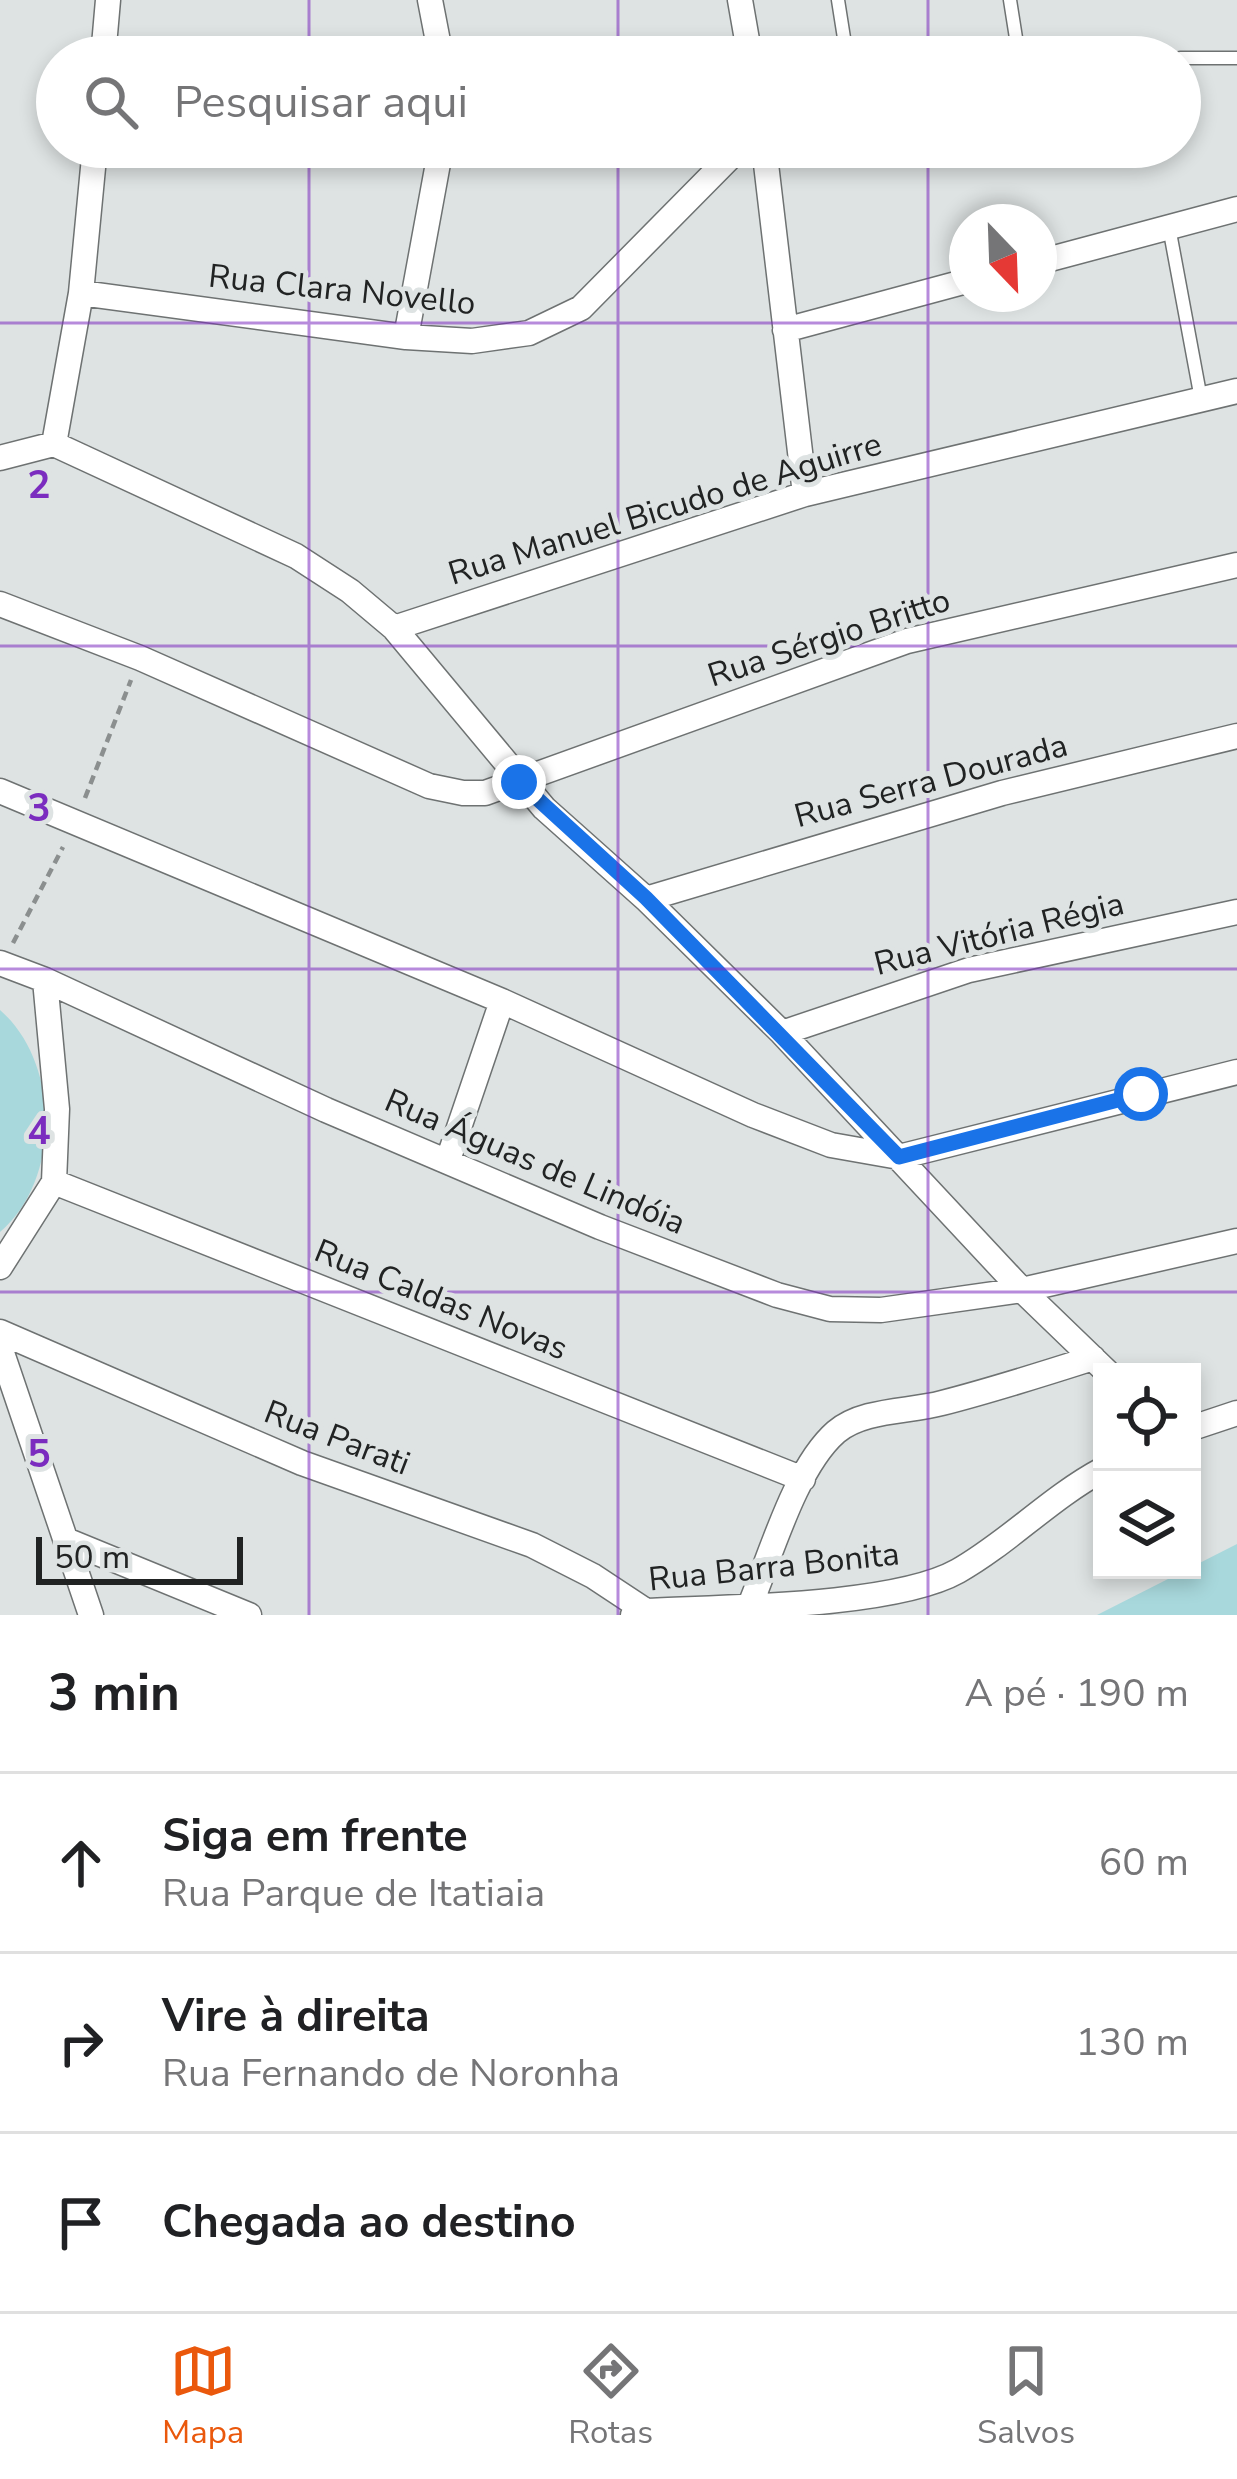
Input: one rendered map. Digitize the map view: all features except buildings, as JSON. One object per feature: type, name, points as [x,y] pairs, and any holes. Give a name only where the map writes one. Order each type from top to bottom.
[{"type":"street","points":[[105,36],[108,0]]},
{"type":"street","points":[[430,0],[437,36]]},
{"type":"street","points":[[740,0],[746,36]]},
{"type":"street","points":[[54,444],[81,293],[93,168]]},
{"type":"street","points":[[406,337],[437,168]]},
{"type":"street","name":"Rua Clara Novello","points":[[81,293],[406,337],[472,341],[529,333],[581,308],[719,168]]},
{"type":"street","points":[[766,168],[805,494]]},
{"type":"street","points":[[1057,257],[1237,209]]},
{"type":"street","points":[[785,330],[949,286]]},
{"type":"street","name":"Rua Manuel Bicudo de Aguirre","points":[[394,628],[805,494],[1237,391]]},
{"type":"street","points":[[0,458],[54,444],[296,556],[350,591],[394,628],[519,782],[646,898],[782,1033],[1022,1290],[1098,1363]]},
{"type":"street","name":"Rua Sérgio Britto","points":[[519,782],[907,640],[1237,565]]},
{"type":"street","points":[[0,604],[140,658],[429,786],[485,793],[519,782]]},
{"type":"street","name":"Rua Serra Dourada","points":[[646,898],[1002,793],[1237,736]]},
{"type":"street","points":[[0,791],[831,1145],[899,1157],[1237,1072]]},
{"type":"street","name":"Rua Vitória Régia","points":[[782,1033],[969,970],[1237,911]]},
{"type":"street","name":"Rua Águas de Lindóia","points":[[1,964],[600,1227],[777,1295],[830,1309],[881,1310],[1022,1290],[1237,1241]]},
{"type":"street","points":[[0,1267],[54,1182],[57,1108],[45,980]]},
{"type":"street","points":[[448,1160],[502,1001]]},
{"type":"street","name":"Rua Caldas Novas","points":[[54,1182],[803,1479]]},
{"type":"street","name":"Rua Parati","points":[[0,1332],[302,1463],[532,1545],[592,1576],[639,1613]]},
{"type":"street","points":[[0,1347],[91,1615]]},
{"type":"street","points":[[750,1605],[803,1479],[841,1428],[862,1418],[1093,1367]]},
{"type":"street","points":[[1201,1425],[1237,1413]]},
{"type":"street","name":"Rua Barra Bonita","points":[[639,1613],[919,1586],[955,1573],[1100,1471]]},
{"type":"street","points":[[66,1540],[249,1615]]},
{"type":"lane","points":[[838,0],[844,36]]},
{"type":"lane","points":[[1010,0],[1016,36]]},
{"type":"lane","points":[[1201,58],[1237,58]]},
{"type":"lane","points":[[1169,227],[1201,400]]},
{"type":"path","points":[[1,964],[75,823],[140,658]]},
{"type":"shaded area","points":[[0,1010],[20,1032],[34,1059],[46,1121],[35,1182],[0,1232]]},
{"type":"shaded area","points":[[1237,1544],[1237,1615],[1097,1615],[1168,1579],[1201,1579],[1201,1562]]},
{"type":"route","points":[[519,782],[646,898],[899,1157],[1141,1094]]}]
